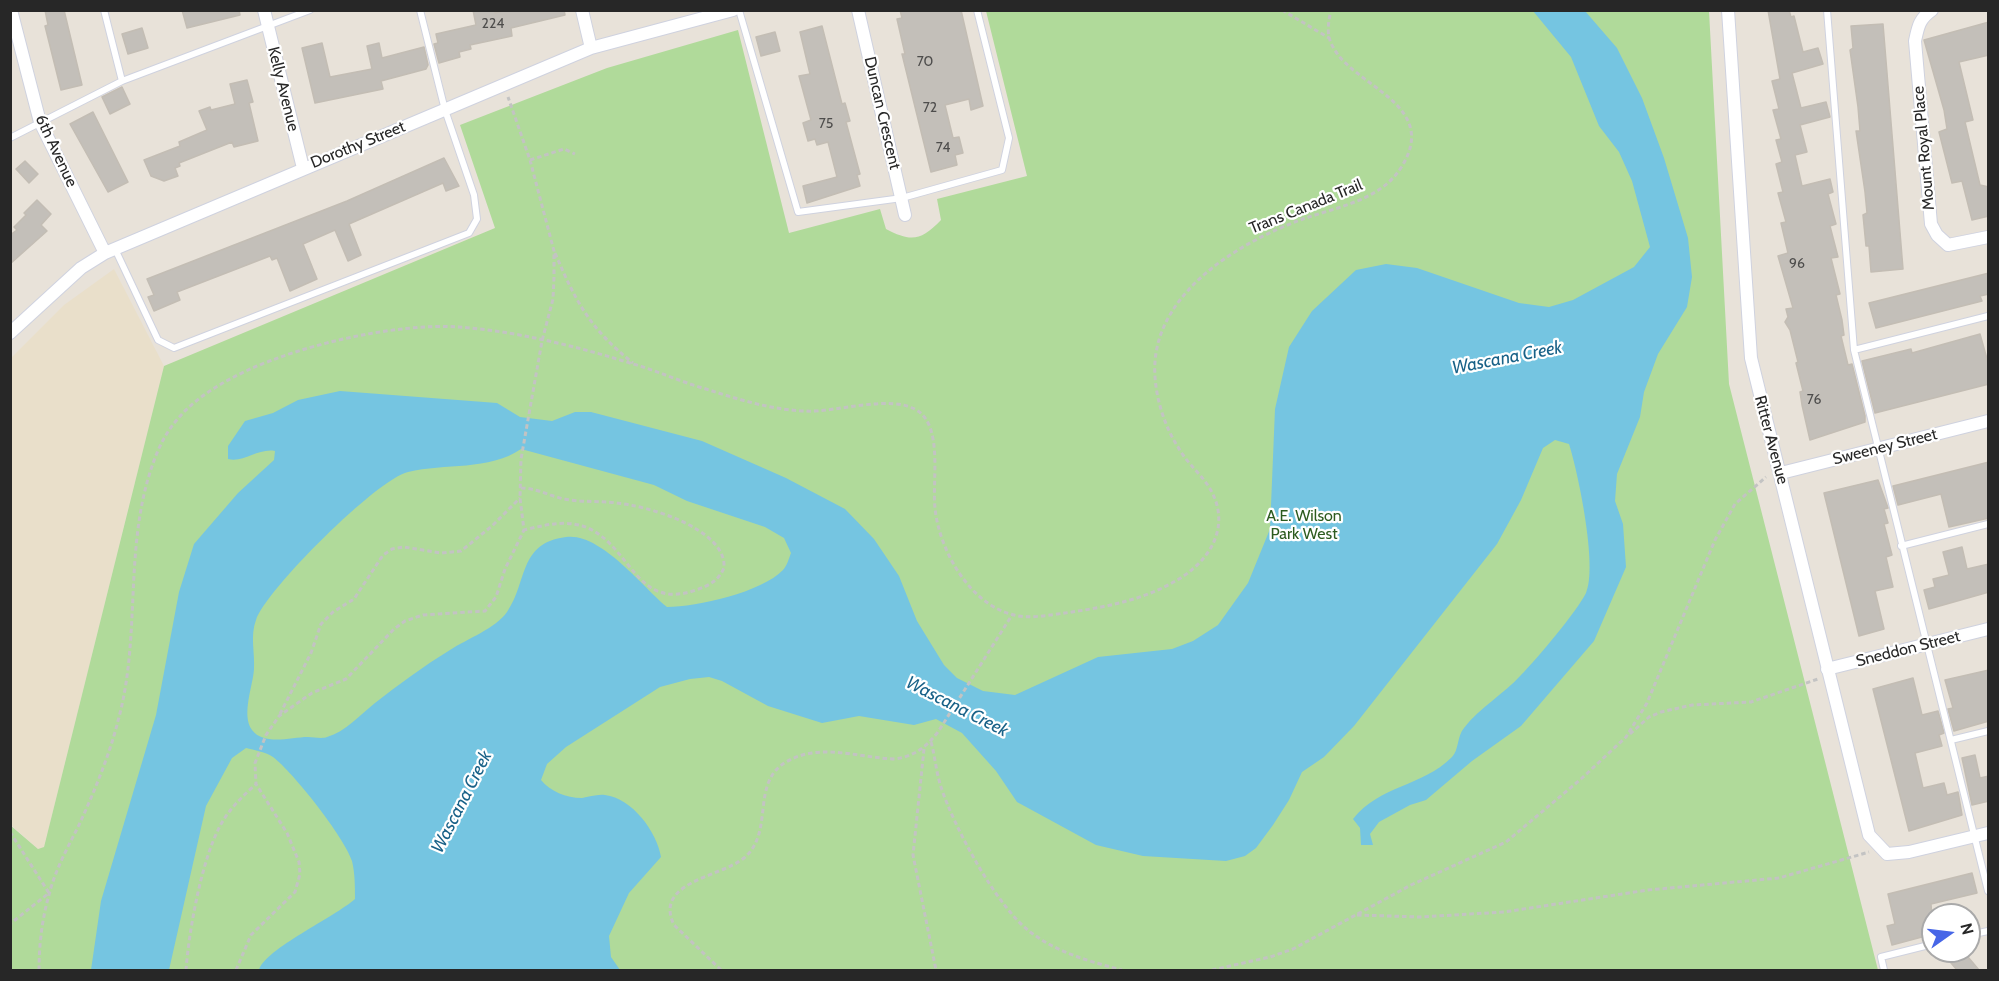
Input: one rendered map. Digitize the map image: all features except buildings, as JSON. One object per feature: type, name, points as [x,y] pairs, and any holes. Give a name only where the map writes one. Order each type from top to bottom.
[{"type":"street","name":"6th Avenue","points":[[11,10],[40,122],[110,251]]},
{"type":"street","name":"Kelly Avenue","points":[[264,10],[303,168]]},
{"type":"street","points":[[582,10],[591,48]]},
{"type":"street","name":"Dorothy Street","points":[[10,333],[66,282],[110,251],[303,168],[504,87],[591,48],[733,10]]},
{"type":"street","name":"Duncan Crescent","points":[[858,10],[905,215]]},
{"type":"street","name":"Ritter Avenue","points":[[1728,10],[1751,358],[1869,835],[1887,854],[1909,852],[1975,836]]},
{"type":"street","name":"Mount Royal Place","points":[[1932,10],[1918,25],[1915,41],[1931,224],[1936,235],[1948,244],[1989,237]]},
{"type":"street","name":"Sweeney Street","points":[[1781,473],[1989,421]]},
{"type":"street","name":"Sneddon Street","points":[[1828,673],[1989,628]]},
{"type":"street","points":[[1975,836],[1989,833]]},
{"type":"lane","points":[[104,10],[122,81]]},
{"type":"lane","points":[[10,138],[122,81],[310,10]]},
{"type":"lane","points":[[110,251],[158,340],[174,348],[469,233],[477,219],[474,195],[445,110],[420,10]]},
{"type":"lane","points":[[739,10],[798,212],[902,198],[1002,170],[1009,138],[976,10]]},
{"type":"lane","points":[[1827,10],[1854,350],[1901,546],[1989,891]]},
{"type":"lane","points":[[1854,350],[1989,316]]},
{"type":"lane","points":[[1901,546],[1989,524]]},
{"type":"lane","points":[[1951,740],[1989,731]]},
{"type":"lane","points":[[1884,970],[1881,957],[1921,947]]},
{"type":"path","points":[[1282,10],[1329,38]]},
{"type":"path","points":[[1329,38],[1328,26],[1331,10]]},
{"type":"path","name":"Trans Canada Trail","points":[[1012,615],[1058,614],[1134,599],[1167,586],[1199,564],[1209,553],[1218,531],[1219,520],[1215,498],[1175,443],[1158,394],[1155,363],[1166,321],[1198,282],[1234,252],[1301,220],[1349,205],[1388,183],[1406,160],[1410,147],[1410,132],[1400,108],[1340,57],[1329,38]]},
{"type":"path","points":[[504,87],[530,160],[554,251],[572,292],[605,340],[634,364]]},
{"type":"path","points":[[530,160],[564,149],[575,154]]},
{"type":"path","points":[[279,716],[312,693],[346,678],[394,628],[405,621],[423,615],[485,611],[496,597],[505,569],[524,530],[520,498],[521,459],[542,341],[553,299],[554,251]]},
{"type":"path","points":[[39,970],[49,893],[88,804],[120,716],[128,675],[133,567],[139,520],[157,452],[169,428],[183,409],[214,388],[271,360],[303,348],[346,339],[457,327],[542,341],[634,364],[718,393],[772,407],[819,411],[883,405],[909,407],[919,412],[931,429],[934,503],[946,550],[954,566],[976,592],[1012,615],[938,732],[924,749],[907,757],[895,759],[818,752],[795,758],[774,771],[766,784],[761,828],[750,852],[730,868],[685,886],[669,906],[674,925],[721,970]]},
{"type":"path","points":[[1626,737],[1647,703],[1715,540],[1735,504],[1766,478],[1781,473]]},
{"type":"path","points":[[521,488],[531,488],[568,500],[640,507],[694,528],[706,534],[718,545],[723,554],[724,568],[711,585],[684,593],[663,594],[645,585],[621,555],[589,529],[567,523],[524,530]]},
{"type":"path","points":[[236,970],[251,935],[295,892],[300,874],[299,862],[287,833],[256,784],[255,763],[266,735],[279,716],[307,662],[321,624],[333,612],[354,599],[383,555],[392,549],[404,547],[441,554],[461,551],[492,526],[520,498]]},
{"type":"path","points":[[1212,970],[1270,957],[1293,949],[1411,885],[1506,842],[1649,717],[1692,705],[1751,702],[1828,673]]},
{"type":"path","points":[[931,742],[940,784],[955,824],[1009,910],[1030,932],[1048,944],[1092,963],[1122,970]]},
{"type":"path","points":[[924,749],[913,855],[936,970]]},
{"type":"path","points":[[186,970],[190,926],[212,843],[228,814],[256,784]]},
{"type":"path","points":[[10,832],[49,893]]},
{"type":"path","points":[[1355,915],[1420,917],[1504,912],[1648,890],[1779,878],[1865,855],[1877,846]]},
{"type":"path","points":[[10,924],[49,893]]},
{"type":"shaded area","points":[[114,269],[164,366],[44,847],[38,849],[11,825],[11,358],[64,305]]},
{"type":"green space","name":"A.E. Wilson Park West","points":[[986,11],[1709,11],[1729,384],[1878,970],[11,970],[10,825],[38,849],[44,847],[164,366],[495,228],[460,125],[607,68],[738,30],[789,233],[880,209],[886,229],[902,236],[921,236],[941,220],[937,199],[1027,176]]},
{"type":"water","name":"Wascana Creek","points":[[1533,11],[1585,11],[1617,48],[1642,98],[1664,158],[1688,238],[1692,277],[1687,307],[1658,354],[1644,392],[1640,417],[1617,474],[1615,501],[1623,524],[1626,567],[1594,641],[1521,726],[1472,761],[1426,800],[1410,805],[1379,822],[1370,834],[1373,845],[1361,845],[1360,828],[1353,819],[1376,799],[1428,775],[1452,757],[1464,728],[1528,668],[1566,623],[1586,593],[1590,563],[1588,542],[1577,475],[1569,444],[1555,440],[1543,448],[1521,500],[1497,544],[1354,726],[1324,757],[1302,772],[1289,800],[1273,825],[1256,848],[1245,856],[1226,861],[1143,856],[1096,845],[1017,802],[996,771],[962,733],[936,719],[914,725],[859,716],[822,723],[768,706],[722,681],[709,677],[690,679],[660,687],[566,747],[547,764],[541,780],[554,791],[570,797],[602,795],[625,802],[649,827],[659,847],[661,857],[629,893],[609,936],[611,957],[620,970],[259,970],[264,962],[287,943],[355,899],[355,880],[352,861],[340,837],[305,790],[273,757],[246,748],[232,758],[206,806],[169,970],[91,970],[101,901],[156,715],[179,592],[194,544],[238,493],[274,460],[275,451],[240,459],[228,459],[228,446],[245,421],[273,413],[298,400],[340,391],[497,403],[520,417],[552,421],[575,412],[591,412],[702,441],[786,478],[845,509],[874,539],[899,576],[917,621],[944,665],[957,678],[983,691],[1015,695],[1098,657],[1172,649],[1193,641],[1218,625],[1248,583],[1270,529],[1275,409],[1289,347],[1312,311],[1356,270],[1386,264],[1417,268],[1519,303],[1549,307],[1573,300],[1634,267],[1650,247],[1632,181],[1619,152],[1599,126],[1571,57]],"holes":[[[521,449],[654,485],[687,501],[765,527],[784,538],[791,553],[786,566],[773,578],[760,585],[728,597],[667,607],[620,562],[593,543],[579,538],[566,537],[551,541],[539,547],[532,555],[514,600],[502,618],[412,675],[334,735],[325,738],[271,739],[263,738],[252,730],[249,724],[248,709],[254,669],[253,632],[264,605],[324,537],[393,479],[422,469],[495,461]]]}]
